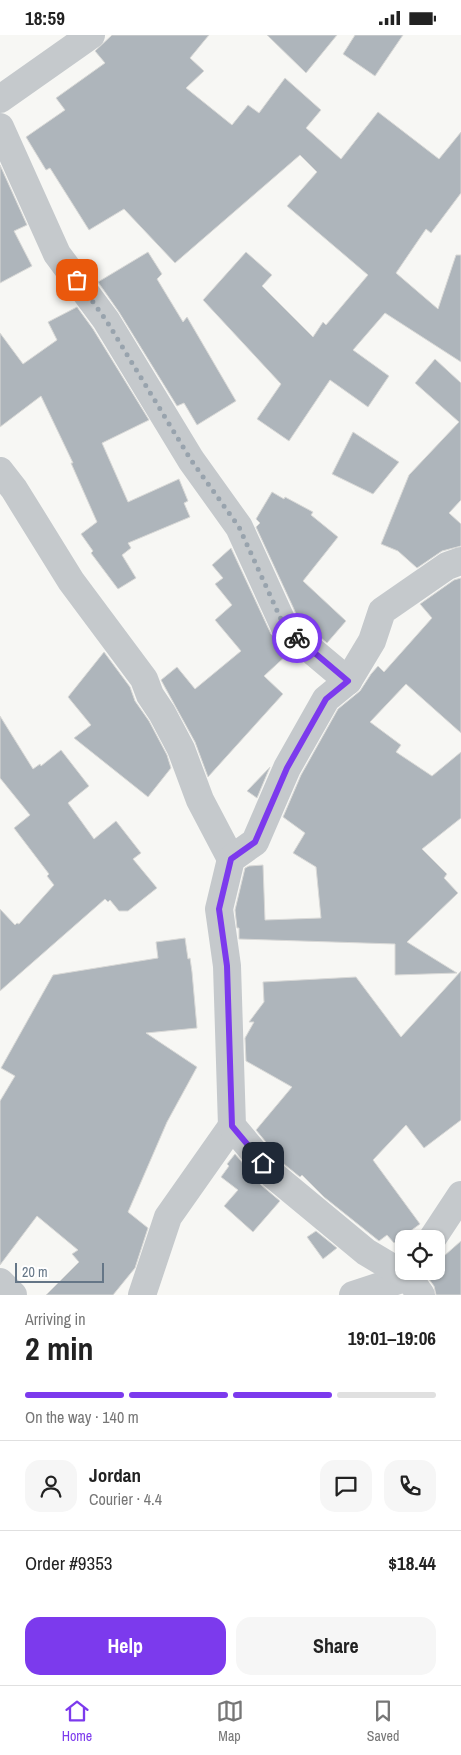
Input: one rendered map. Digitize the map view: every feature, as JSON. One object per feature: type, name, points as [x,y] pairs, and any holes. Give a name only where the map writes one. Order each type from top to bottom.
[{"type":"street","points":[[0,99],[91,35]]},
{"type":"street","points":[[0,127],[58,253],[106,320],[191,460],[239,527],[285,628],[348,681]]},
{"type":"street","points":[[0,471],[14,489],[71,581],[144,679],[150,695],[181,749],[200,800],[231,859]]},
{"type":"street","points":[[142,1295],[168,1217],[232,1126],[227,966],[219,909],[231,859],[255,842],[287,768],[326,699],[348,681],[372,641],[382,611],[447,566],[461,561]]},
{"type":"street","points":[[232,1126],[273,1175],[366,1252],[413,1281]]},
{"type":"street","points":[[438,1230],[461,1195]]},
{"type":"street","points":[[353,1295],[413,1281]]},
{"type":"street","points":[[0,1282],[13,1295]]},
{"type":"building","points":[[112,35],[209,35],[190,58],[204,71],[186,88],[232,125],[248,105],[259,113],[285,78],[321,110],[306,128],[341,159],[378,112],[439,159],[461,132],[461,193],[431,233],[426,229],[396,273],[438,309],[456,255],[461,255],[461,362],[385,313],[353,350],[389,376],[368,407],[330,380],[289,441],[257,419],[281,384],[203,300],[246,252],[272,275],[262,286],[313,337],[323,322],[326,325],[368,275],[287,206],[317,172],[300,155],[175,263],[124,209],[89,230],[50,168],[46,170],[26,137],[65,110],[56,98],[105,63],[95,51]]},
{"type":"building","points":[[267,35],[337,35],[306,73]]},
{"type":"building","points":[[355,35],[403,35],[375,76],[343,54]]},
{"type":"building","points":[[0,165],[27,225],[14,231],[32,266],[0,283]]},
{"type":"building","points":[[148,252],[162,274],[157,279],[183,322],[187,317],[236,401],[197,425],[184,403],[177,406],[119,312],[98,282]]},
{"type":"building","points":[[77,307],[93,329],[149,420],[102,443],[128,502],[179,479],[188,501],[184,503],[190,517],[128,543],[131,548],[122,555],[136,578],[118,589],[91,553],[93,551],[81,534],[97,522],[71,463],[73,463],[41,396],[0,427],[0,333],[23,364],[57,340],[48,322]]},
{"type":"building","points":[[435,359],[461,383],[461,500],[449,513],[461,524],[461,546],[442,551],[417,568],[398,551],[381,544],[409,475],[459,422],[415,383]]},
{"type":"building","points":[[353,432],[399,462],[373,494],[332,474]]},
{"type":"building","points":[[272,492],[313,512],[311,515],[338,537],[303,581],[346,621],[327,643],[298,618],[256,527],[260,523],[256,519]]},
{"type":"building","points":[[231,548],[271,634],[290,652],[264,676],[283,694],[208,777],[195,742],[161,680],[177,667],[195,689],[241,651],[215,620],[232,605],[215,584],[223,578],[212,565]]},
{"type":"building","points":[[461,578],[461,733],[406,684],[370,722],[401,745],[396,752],[432,776],[461,752],[461,818],[422,849],[447,874],[444,878],[458,893],[407,942],[457,973],[395,975],[395,944],[239,939],[239,928],[237,928],[235,910],[245,868],[249,866],[263,865],[265,920],[321,918],[316,867],[293,853],[305,833],[283,817],[301,775],[338,709],[360,691],[378,666],[384,672],[432,618],[420,604],[454,580]]},
{"type":"building","points":[[104,652],[130,687],[135,701],[149,721],[167,755],[171,768],[148,797],[74,738],[91,725],[68,697]]},
{"type":"building","points":[[0,716],[33,769],[40,764],[41,766],[61,750],[89,786],[68,803],[94,839],[116,821],[141,853],[133,859],[157,888],[128,911],[119,911],[110,900],[108,902],[105,899],[0,991],[0,909],[15,925],[19,924],[54,885],[47,876],[49,874],[14,828],[30,815],[0,778]]},
{"type":"building","points":[[270,767],[257,798],[247,791]]},
{"type":"building","points":[[185,938],[192,972],[197,1028],[146,1033],[197,1067],[167,1122],[128,1212],[148,1228],[135,1268],[113,1295],[46,1295],[79,1262],[72,1254],[78,1250],[37,1216],[0,1265],[0,1101],[15,1076],[1,1068],[53,975],[158,958],[156,942]]},
{"type":"building","points":[[461,971],[461,1120],[424,1148],[406,1125],[373,1160],[420,1224],[412,1230],[395,1230],[394,1243],[387,1235],[379,1241],[324,1197],[302,1175],[300,1177],[284,1164],[256,1130],[292,1087],[246,1061],[245,1038],[254,1022],[249,1022],[264,1002],[263,982],[356,977],[401,1037]]},
{"type":"building","points":[[235,1154],[261,1185],[280,1201],[253,1232],[224,1206],[238,1190],[221,1177],[229,1166],[227,1164]]},
{"type":"building","points":[[316,1231],[337,1248],[323,1259],[307,1237]]},
{"type":"building","points":[[461,1241],[461,1295],[436,1295],[434,1286],[430,1280],[445,1280],[445,1255]]},
{"type":"way so far","points":[[77,280],[106,320],[191,460],[239,527],[285,628],[297,638]]},
{"type":"route","points":[[263,1163],[232,1126],[227,966],[219,909],[231,859],[255,842],[287,768],[326,699],[348,681],[297,638]]}]
